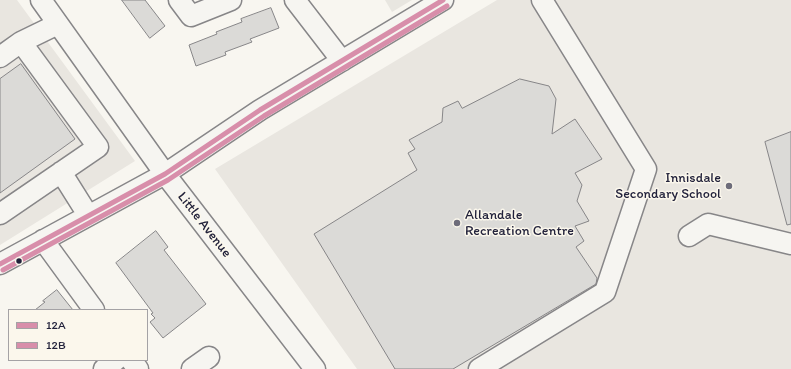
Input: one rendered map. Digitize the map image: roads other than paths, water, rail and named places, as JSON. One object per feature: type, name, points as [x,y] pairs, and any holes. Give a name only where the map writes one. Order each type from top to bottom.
[{"type":"street","name":"Little Avenue","points":[[41,0],[165,174],[316,369]]},
{"type":"street","points":[[179,0],[191,16],[231,0]]},
{"type":"street","points":[[295,0],[342,61]]},
{"type":"street","points":[[0,264],[165,174],[260,110],[443,0]]},
{"type":"street","points":[[479,369],[605,292],[646,169],[542,0]]},
{"type":"street","points":[[0,57],[21,42],[58,24]]},
{"type":"street","points":[[0,214],[98,147],[21,42]]},
{"type":"street","points":[[61,172],[88,215]]},
{"type":"street","points":[[689,236],[708,224],[791,244]]},
{"type":"street","points":[[44,240],[93,309]]},
{"type":"street","points":[[192,369],[209,357]]},
{"type":"street","points":[[104,369],[115,361]]},
{"type":"street","points":[[132,361],[138,369]]},
{"type":"place","name":"Innisdale Secondary School","points":[[729,186]]},
{"type":"place","name":"Allandale Recreation Centre","points":[[457,223]]}]
